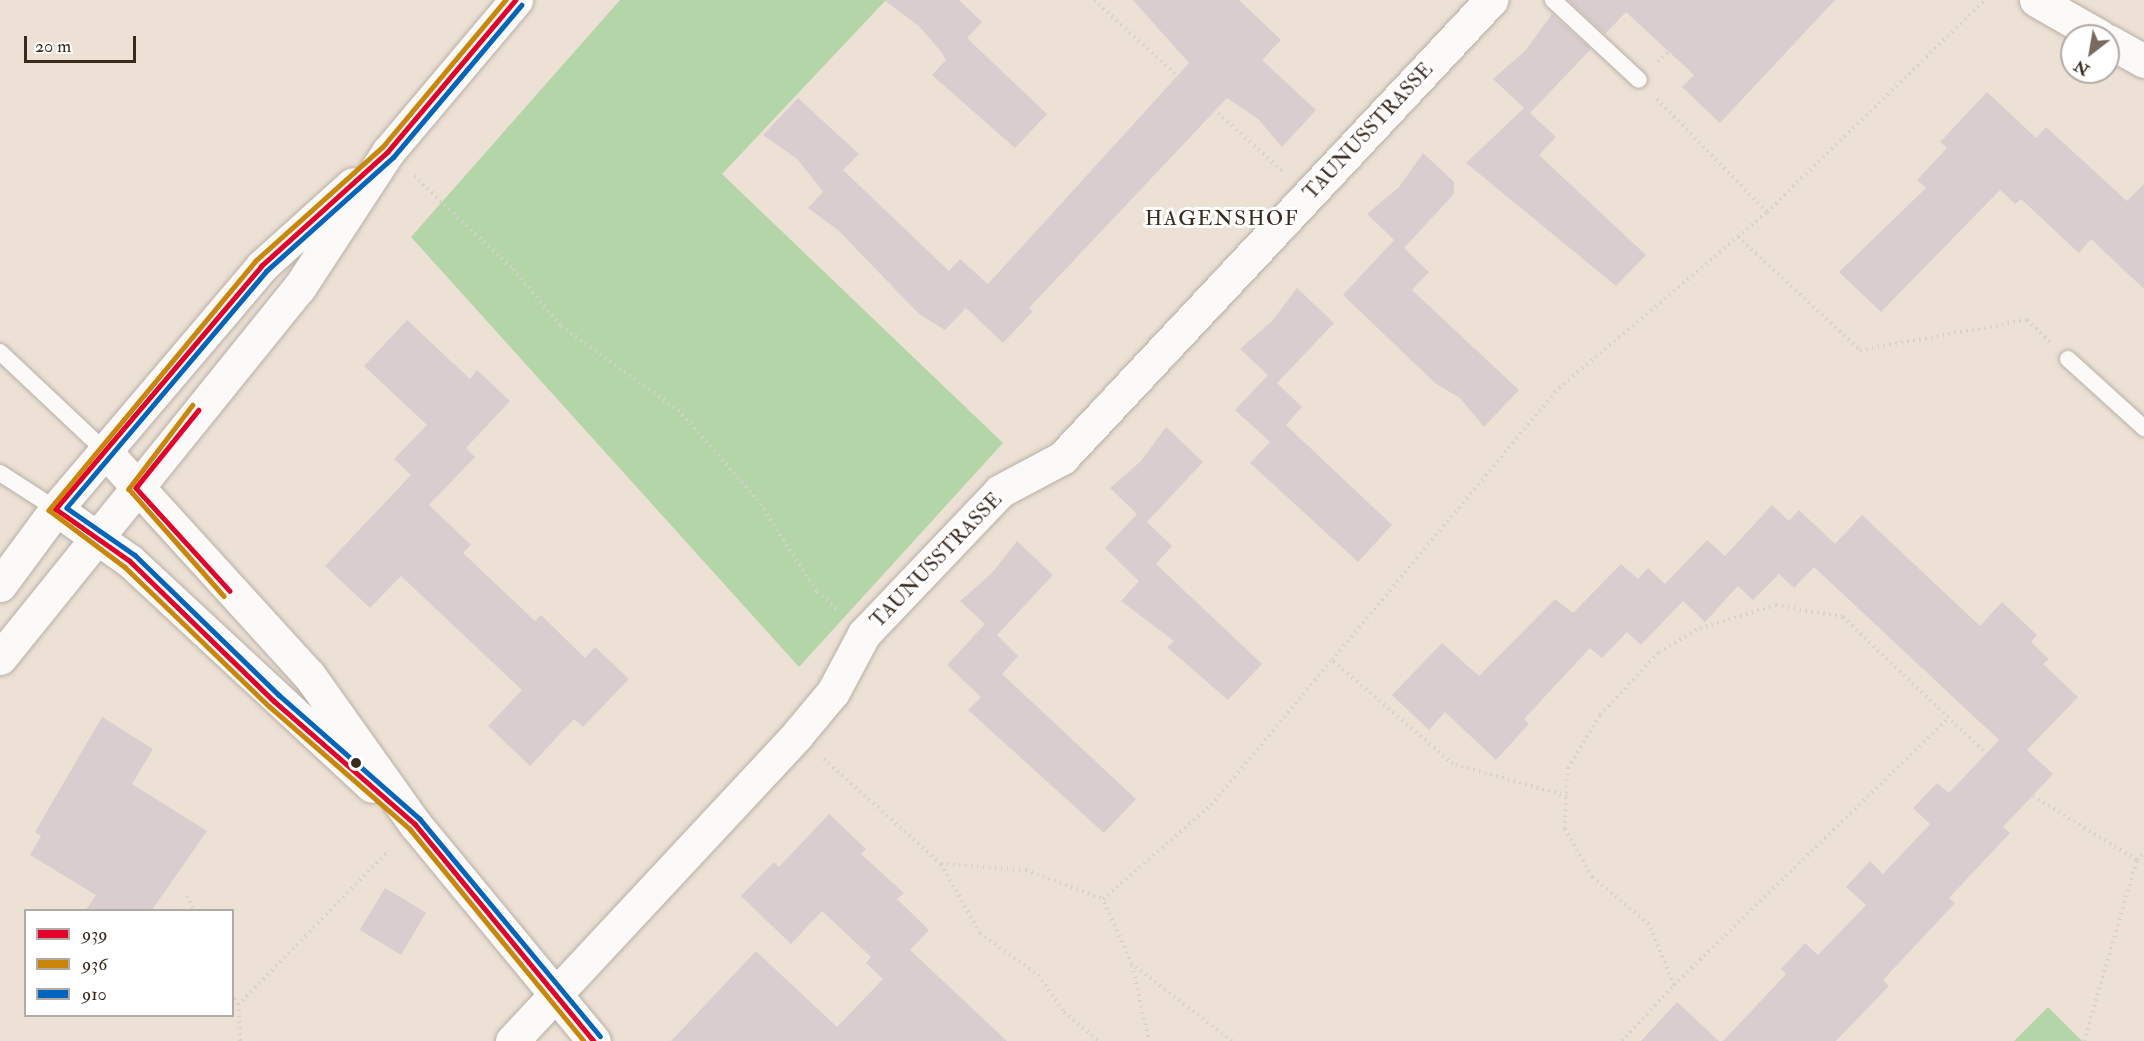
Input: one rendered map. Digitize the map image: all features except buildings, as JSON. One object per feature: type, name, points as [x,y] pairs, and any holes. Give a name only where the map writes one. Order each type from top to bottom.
[{"type":"street","points":[[0,658],[95,535],[299,288],[388,152],[516,0]]},
{"type":"street","name":"TAUNUSSTRASSE","points":[[512,1041],[797,735],[832,692],[864,634],[1000,491],[1062,459],[1491,0]]},
{"type":"street","points":[[2036,0],[2078,24]]},
{"type":"street","points":[[2120,48],[2144,62]]},
{"type":"street","points":[[0,585],[56,509],[104,450],[262,266],[388,152]]},
{"type":"street","points":[[104,450],[136,488],[309,675],[415,824],[557,992],[594,1041]]},
{"type":"street","points":[[56,509],[95,535],[415,824]]},
{"type":"lane","points":[[1553,0],[1639,80]]},
{"type":"lane","points":[[0,352],[104,450]]},
{"type":"lane","points":[[2068,358],[2144,428]]},
{"type":"lane","points":[[0,473],[56,509]]},
{"type":"path","points":[[1094,0],[1308,195]]},
{"type":"path","points":[[1719,0],[1639,80],[1767,212]]},
{"type":"path","points":[[1103,899],[1211,805],[1559,388],[1767,212],[1985,0]]},
{"type":"path","points":[[388,152],[513,269],[561,326],[678,410],[757,499],[817,592],[864,634]]},
{"type":"path","points":[[1738,237],[1860,350],[2027,320],[2068,358]]},
{"type":"path","points":[[1674,986],[1649,924],[1592,877],[1564,829],[1569,768],[1600,715],[1659,652],[1700,628],[1776,605],[1843,617],[1986,753]]},
{"type":"path","points":[[1332,660],[1453,764],[1567,796]]},
{"type":"path","points":[[1622,1041],[1674,986],[1949,718]]},
{"type":"path","points":[[797,735],[942,864],[980,933],[1038,975],[1064,1012],[1099,1041]]},
{"type":"path","points":[[2033,796],[2137,860]]},
{"type":"path","points":[[238,1005],[415,824]]},
{"type":"path","points":[[2084,1041],[2137,860],[2144,853]]},
{"type":"path","points":[[942,864],[1026,870],[1103,899],[1132,964],[1149,1041]]},
{"type":"path","points":[[187,896],[194,909]]},
{"type":"path","points":[[1132,964],[1232,1041]]},
{"type":"path","points":[[234,997],[238,1005],[240,1041]]},
{"type":"green space","points":[[620,0],[886,0],[722,174],[1003,443],[799,667],[411,237]]},
{"type":"green space","points":[[2048,1007],[2082,1041],[2014,1041]]},
{"type":"transit line","name":"936","points":[[506,0],[383,147],[256,261],[49,510],[125,567],[269,706],[410,829],[584,1041]]},
{"type":"transit line","name":"939","points":[[516,0],[388,152],[262,266],[56,509],[130,561],[274,701],[415,824],[594,1041]]},
{"type":"transit line","name":"910","points":[[522,5],[394,157],[267,271],[67,508],[135,555],[279,695],[420,819],[600,1036]]},
{"type":"transit line","name":"936","points":[[193,405],[129,489],[224,596]]},
{"type":"transit line","name":"939","points":[[199,410],[136,488],[230,591]]},
{"type":"district","name":"HAGENSHOF","points":[[1222,219]]}]
